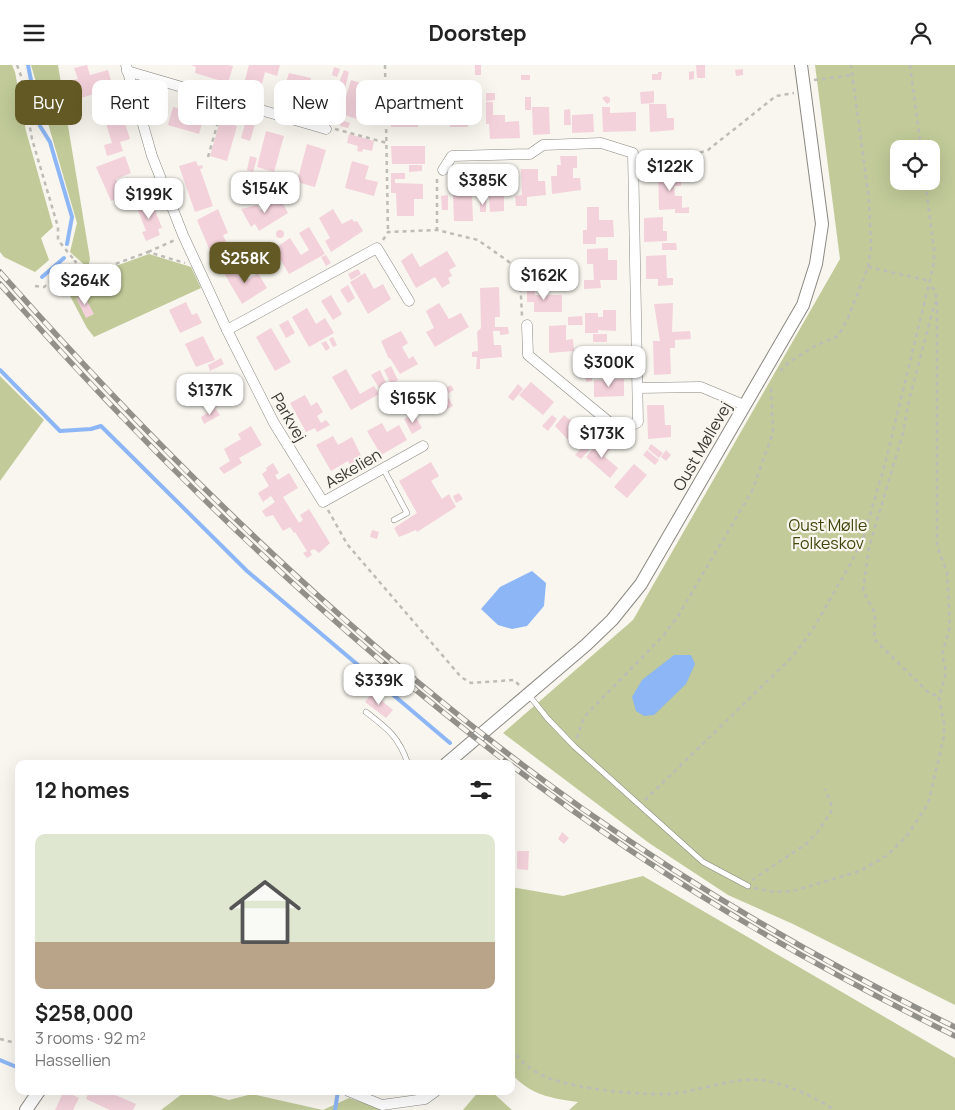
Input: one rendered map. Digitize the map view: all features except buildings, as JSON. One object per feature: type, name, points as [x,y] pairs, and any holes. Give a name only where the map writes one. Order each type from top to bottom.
[{"type":"street","name":"Oust Møllevej","points":[[451,760],[586,645],[612,620],[641,584],[802,305],[816,264],[822,224],[801,65]]},
{"type":"street","points":[[126,68],[178,84]]},
{"type":"street","name":"Parkvej","points":[[126,68],[152,156],[183,235],[227,330],[274,423],[323,502]]},
{"type":"street","points":[[264,111],[326,129]]},
{"type":"street","points":[[443,170],[452,156],[530,154],[543,145],[601,143],[633,153],[638,422],[627,428],[614,426],[528,355],[527,325]]},
{"type":"street","points":[[227,330],[378,248],[409,301]]},
{"type":"street","points":[[638,388],[701,387],[744,405]]},
{"type":"street","name":"Askelien","points":[[323,502],[422,446]]},
{"type":"street","points":[[26,1110],[36,1095]]},
{"type":"street","points":[[356,1095],[367,1101],[382,1105],[425,1099],[430,1095]]},
{"type":"lane","points":[[383,469],[407,513],[394,519]]},
{"type":"lane","points":[[528,694],[548,719],[575,747],[704,862],[748,886]]},
{"type":"lane","points":[[366,712],[393,732],[400,743],[406,760]]},
{"type":"path","points":[[17,65],[21,76],[32,139],[58,227],[58,241],[85,271],[92,272],[167,244]]},
{"type":"path","points":[[378,248],[388,232],[385,65]]},
{"type":"path","points":[[778,373],[804,352],[838,336],[868,267],[871,248],[870,200],[851,65]]},
{"type":"path","points":[[910,65],[920,140]]},
{"type":"path","points":[[633,153],[699,153],[708,151],[776,96],[853,75]]},
{"type":"path","points":[[208,157],[217,125]]},
{"type":"path","points":[[326,129],[339,129],[387,143]]},
{"type":"path","points":[[437,229],[436,180],[443,170]]},
{"type":"path","points":[[640,806],[792,657],[812,631],[852,561],[862,539],[886,465],[930,281],[934,249],[926,190]]},
{"type":"path","points":[[388,232],[437,229],[478,240],[512,263],[520,278],[522,319],[527,325]]},
{"type":"path","points":[[148,252],[198,267]]},
{"type":"path","points":[[35,286],[44,287],[75,261]]},
{"type":"path","points":[[868,267],[930,281]]},
{"type":"path","points":[[825,789],[831,804],[830,812],[821,829],[806,844],[753,877],[748,886],[774,892],[793,891],[860,871],[886,856],[906,837],[928,804],[944,736],[940,692],[946,672],[942,654],[950,627],[947,572],[937,546],[937,301],[935,290],[929,285]]},
{"type":"path","points":[[937,301],[934,305],[909,399],[903,433],[872,529],[863,591],[875,613],[874,639],[930,694],[935,695],[940,692]]},
{"type":"path","points":[[575,747],[584,717],[664,635],[678,616],[752,491],[773,433],[770,387],[774,380]]},
{"type":"path","points":[[323,502],[347,544],[461,677],[471,683],[514,680],[528,694]]},
{"type":"path","points":[[0,1039],[15,1043]]},
{"type":"path","points":[[515,1054],[524,1065],[545,1077],[565,1083],[630,1092],[677,1093],[717,1083],[761,1079],[796,1091],[834,1110]]},
{"type":"green space","points":[[0,65],[12,65],[16,80],[15,125],[25,125],[53,227],[41,238],[49,260],[35,272],[4,257],[0,252]]},
{"type":"green space","points":[[31,65],[58,65],[60,80],[35,80]]},
{"type":"green space","name":"Oust Mølle Folkeskov","points":[[815,65],[955,65],[955,1005],[793,924],[728,895],[649,843],[503,733],[633,620],[840,259]]},
{"type":"green space","points":[[48,125],[68,125],[90,259],[88,268],[70,252],[77,223]]},
{"type":"green space","points":[[149,254],[191,267],[201,288],[94,337],[87,328],[60,277],[75,265],[88,276]]},
{"type":"green space","points":[[0,376],[44,420],[0,481]]},
{"type":"green space","points":[[643,876],[955,1058],[955,1110],[569,1110],[578,1102],[558,1099],[533,1091],[515,1077],[515,888],[563,896]]},
{"type":"green space","points":[[181,1095],[211,1095],[229,1100],[256,1095],[323,1110],[161,1110]]},
{"type":"green space","points":[[476,1095],[495,1095],[512,1110],[463,1110]]},
{"type":"green space","points":[[349,1098],[384,1110],[323,1110]]},
{"type":"water","points":[[532,571],[546,583],[544,606],[527,626],[512,629],[498,625],[481,609],[500,587]]},
{"type":"water","points":[[674,655],[691,655],[695,664],[686,684],[654,715],[644,716],[636,711],[632,697],[642,680]]},
{"type":"waterway","points":[[28,65],[40,126],[50,142],[72,217],[67,244]]},
{"type":"waterway","points":[[42,277],[64,258]]},
{"type":"waterway","points":[[0,370],[60,431],[91,429],[101,426],[247,571],[450,743]]},
{"type":"waterway","points":[[0,1060],[15,1066]]},
{"type":"waterway","points":[[335,1110],[337,1095]]},
{"type":"railway","points":[[0,272],[66,346],[204,489],[350,624],[425,688],[503,750],[628,840],[719,898],[859,978],[955,1027]]},
{"type":"railway","points":[[0,284],[118,413],[242,536],[373,654],[504,760]]},
{"type":"railway","points":[[515,768],[617,841],[726,911],[839,976],[955,1036]]}]
